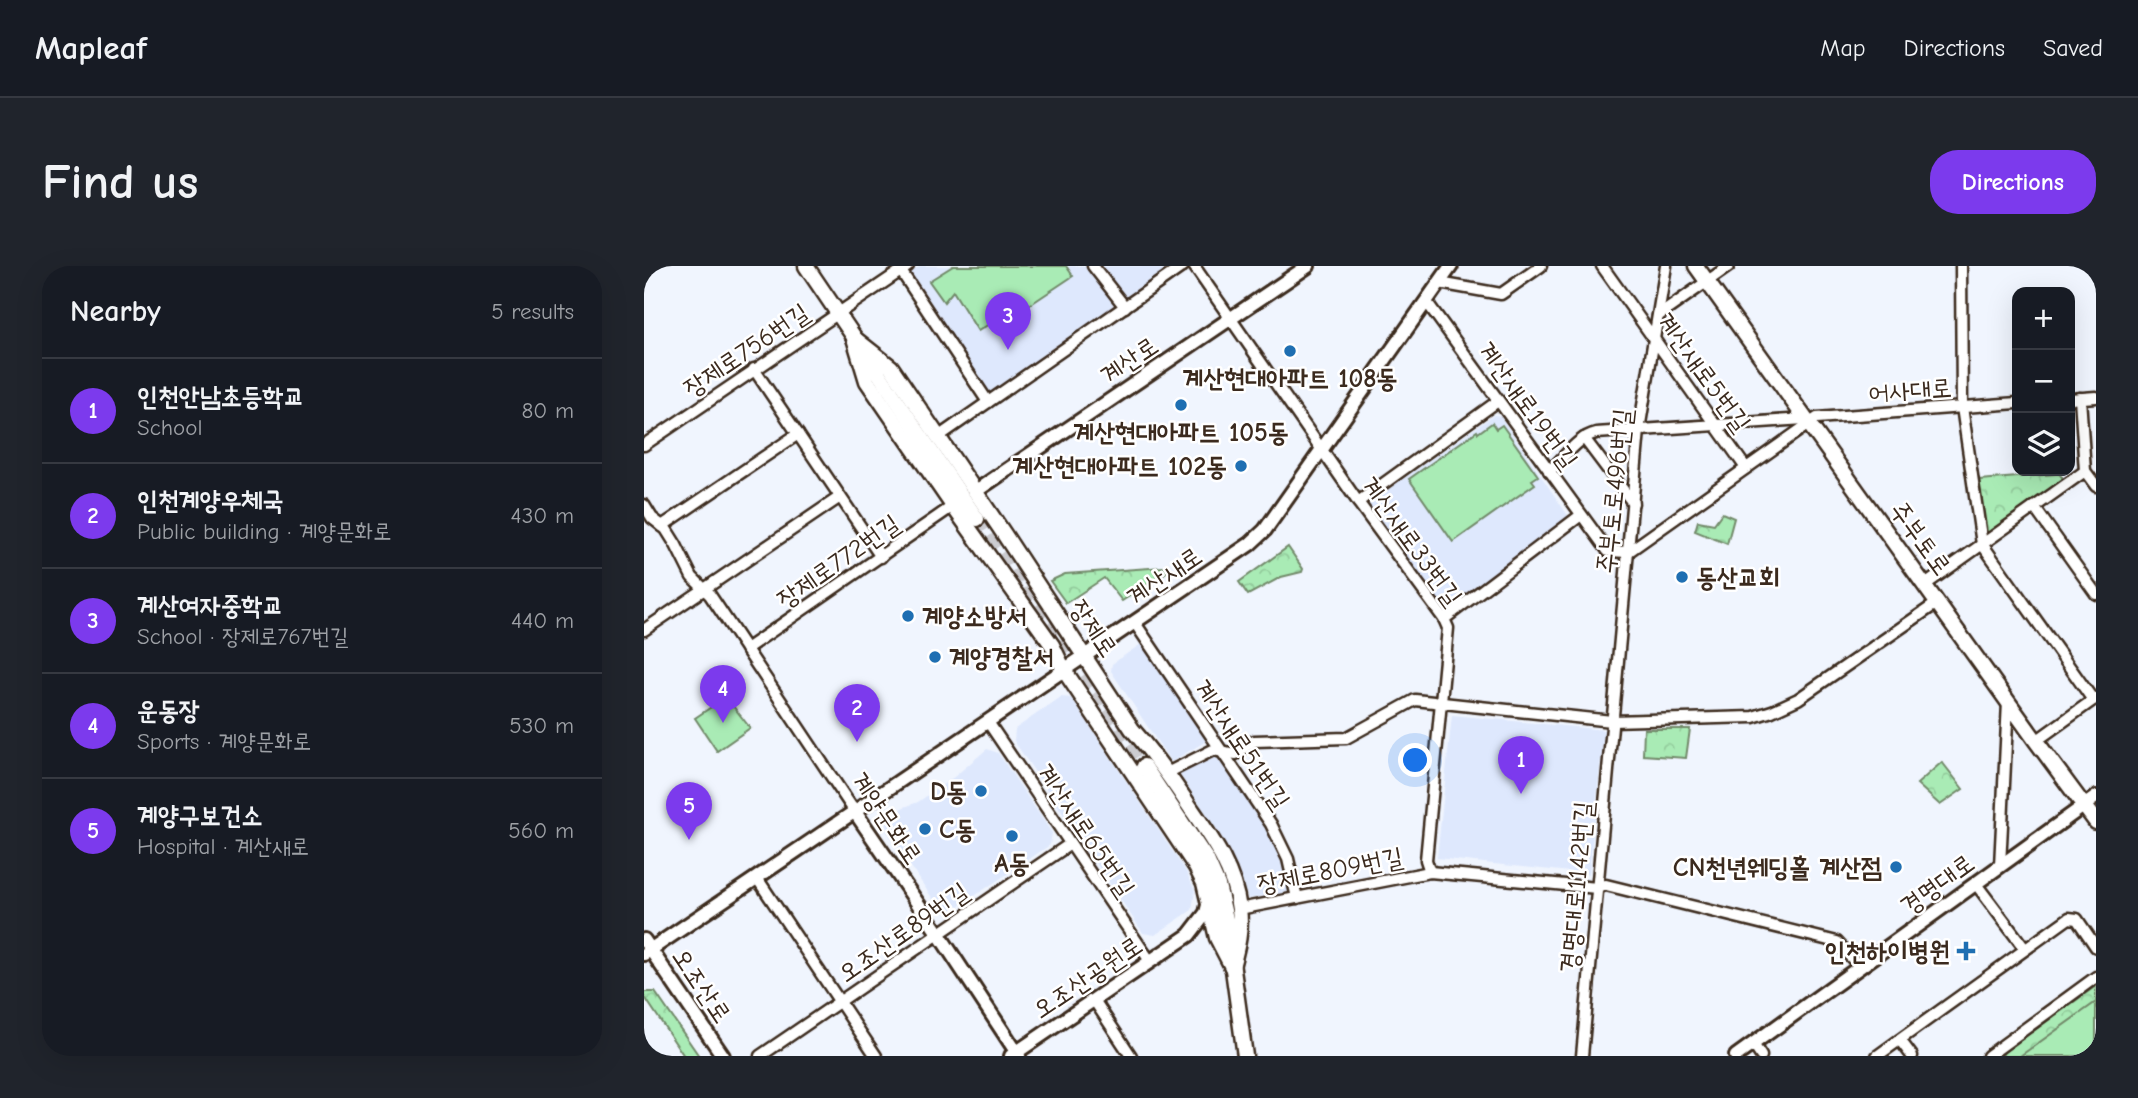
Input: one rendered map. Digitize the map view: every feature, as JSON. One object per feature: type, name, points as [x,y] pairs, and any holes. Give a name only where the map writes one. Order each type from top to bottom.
[{"type":"main road","name":"장제로","points":[[806,266],[977,519]]},
{"type":"main road","name":"주부토로","points":[[1696,266],[2036,741],[2090,801],[2096,822]]},
{"type":"main road","name":"장제로","points":[[854,338],[891,367],[1132,729],[1155,755],[1226,862],[1239,909],[1241,932],[1232,967]]},
{"type":"main road","name":"장제로","points":[[854,338],[867,381],[1052,645],[1064,670],[1196,867],[1204,883],[1217,938],[1232,967]]},
{"type":"main road","points":[[984,549],[996,553],[1002,551],[1005,545],[1004,534]]},
{"type":"main road","points":[[1119,754],[1123,741],[1134,738],[1155,755]]},
{"type":"main road","name":"장제로","points":[[1144,766],[1207,860],[1218,885],[1245,1056]]},
{"type":"street","points":[[1093,266],[1125,307]]},
{"type":"street","points":[[938,437],[1183,266]]},
{"type":"street","name":"계산새로33번길","points":[[1194,266],[1448,628],[1426,860],[1430,872]]},
{"type":"street","name":"계산로","points":[[975,491],[1308,266]]},
{"type":"street","name":"계산새로","points":[[646,948],[757,878],[1250,544],[1265,530],[1451,266]]},
{"type":"street","points":[[1439,283],[1505,293],[1541,266]]},
{"type":"street","name":"계산새로5번길","points":[[1602,266],[1746,468]]},
{"type":"street","name":"주부토로496번길","points":[[1612,721],[1639,430],[1666,266]]},
{"type":"street","points":[[1658,316],[1729,266]]},
{"type":"street","points":[[1961,266],[1962,407],[1982,544],[2095,699],[2036,741]]},
{"type":"street","name":"장제로756번길","points":[[644,445],[904,268]]},
{"type":"street","points":[[904,268],[988,402]]},
{"type":"street","name":"계산새로19번길","points":[[1426,301],[1608,551],[1628,552]]},
{"type":"street","points":[[754,369],[881,557]]},
{"type":"street","points":[[2096,397],[2075,398],[2085,471],[2096,486]]},
{"type":"street","points":[[1358,502],[1498,401]]},
{"type":"street","name":"어사대로","points":[[1807,421],[1817,418],[2012,403]]},
{"type":"street","points":[[1549,471],[1584,438],[1596,433],[1807,421]]},
{"type":"street","points":[[1628,552],[1807,421]]},
{"type":"street","points":[[662,526],[798,434]]},
{"type":"street","points":[[1584,438],[1633,503]]},
{"type":"street","points":[[1924,585],[2085,471]]},
{"type":"street","points":[[644,630],[840,497]]},
{"type":"street","name":"계양문화로","points":[[644,505],[676,545],[692,577],[705,590],[746,649],[938,933],[1016,1055]]},
{"type":"street","name":"장제로772번길","points":[[746,649],[953,506]]},
{"type":"street","points":[[2034,508],[2095,592]]},
{"type":"street","points":[[1444,619],[1581,515]]},
{"type":"street","points":[[1167,773],[1213,750],[1236,754],[1254,741],[1346,738],[1415,700],[1612,721],[1754,717],[1798,699],[1937,603]]},
{"type":"street","name":"계산새로51번길","points":[[1135,623],[1281,841],[1297,898]]},
{"type":"street","points":[[2000,866],[2008,702]]},
{"type":"street","name":"경명대로1142번길","points":[[1582,1056],[1612,721]]},
{"type":"street","name":"계산새로65번길","points":[[988,722],[1150,961]]},
{"type":"street","name":"경명대로","points":[[1736,1056],[2090,801]]},
{"type":"street","name":"오조산로89번길","points":[[760,1056],[1070,844]]},
{"type":"street","name":"장제로809번길","points":[[1239,909],[1430,872],[1597,888],[1606,885],[1837,942],[1860,967]]},
{"type":"street","points":[[757,878],[876,1056]]},
{"type":"street","points":[[1976,884],[2025,949]]},
{"type":"street","points":[[1189,935],[1206,913],[1209,901]]},
{"type":"street","points":[[1877,1056],[2069,918],[2077,919],[2096,947]]},
{"type":"street","points":[[1189,935],[1207,934],[1217,938]]},
{"type":"street","name":"오조산공원로","points":[[1016,1055],[1189,935]]},
{"type":"street","name":"오조산로","points":[[646,948],[723,1056]]},
{"type":"street","points":[[1988,1056],[2096,977]]},
{"type":"street","points":[[1094,1000],[1131,1056]]},
{"type":"street","points":[[1900,1040],[1912,1056]]},
{"type":"street","points":[[1753,1044],[1761,1056]]},
{"type":"shaded area","points":[[921,266],[1085,266],[1114,303],[1113,310],[996,393],[986,391],[911,277],[912,271]]},
{"type":"shaded area","points":[[1096,266],[1178,266],[1124,304]]},
{"type":"shaded area","points":[[1494,415],[1500,416],[1569,517],[1448,608],[1441,606],[1369,510],[1370,502]]},
{"type":"shaded area","points":[[1141,644],[1208,740],[1171,762],[1111,671],[1112,664]]},
{"type":"shaded area","points":[[1061,697],[1071,698],[1187,873],[1195,891],[1192,910],[1155,935],[1143,933],[1014,741],[1015,729]]},
{"type":"shaded area","points":[[1452,715],[1604,730],[1589,874],[1437,858]]},
{"type":"shaded area","points":[[987,749],[998,753],[1052,833],[1050,845],[949,913],[941,911],[886,830],[888,817],[918,802],[954,777]]},
{"type":"shaded area","points":[[1212,757],[1219,758],[1277,846],[1291,882],[1291,891],[1248,899],[1241,877],[1218,831],[1180,775],[1181,772]]},
{"type":"green space","points":[[953,266],[1066,266],[1073,276],[1001,324],[997,319],[978,331],[953,291],[944,302],[929,281]]},
{"type":"green space","points":[[1492,423],[1496,429],[1502,425],[1538,476],[1532,480],[1535,484],[1453,542],[1409,479]]},
{"type":"green space","points":[[2062,477],[2062,480],[1986,535],[1979,480]]},
{"type":"green space","points":[[1722,513],[1734,518],[1727,544],[1695,531],[1698,521],[1714,524]]},
{"type":"green space","points":[[1288,547],[1303,569],[1302,572],[1281,577],[1248,595],[1239,582]]},
{"type":"green space","points":[[1164,567],[1168,571],[1122,601],[1104,578],[1066,603],[1050,581],[1065,574]]},
{"type":"green space","points":[[726,697],[750,728],[717,751],[695,718]]},
{"type":"green space","points":[[1644,729],[1690,729],[1686,758],[1643,755]]},
{"type":"green space","points":[[1942,762],[1963,789],[1940,805],[1917,784]]},
{"type":"green space","points":[[2096,986],[2096,1056],[2002,1056],[2004,1052]]},
{"type":"green space","points":[[644,992],[655,992],[699,1056],[684,1056],[644,996]]},
{"type":"green space","points":[[2096,1002],[2096,1056],[2020,1056]]},
{"type":"tunnel","points":[[977,519],[1144,766]]},
{"type":"place","name":"계산여자중학교","points":[[1008,350]]},
{"type":"place","name":"계산현대아파트 108동","points":[[1290,351]]},
{"type":"place","name":"계산현대아파트 105동","points":[[1181,405]]},
{"type":"place","name":"계산현대아파트 102동","points":[[1241,466]]},
{"type":"place","name":"동산교회","points":[[1682,577]]},
{"type":"place","name":"계양소방서","points":[[908,616]]},
{"type":"place","name":"계양경찰서","points":[[935,657]]},
{"type":"place","name":"운동장","points":[[723,723]]},
{"type":"place","name":"인천계양우체국","points":[[857,742]]},
{"type":"place","name":"D동","points":[[981,791]]},
{"type":"place","name":"인천안남초등학교","points":[[1521,794]]},
{"type":"place","name":"C동","points":[[925,829]]},
{"type":"place","name":"A동","points":[[1012,836]]},
{"type":"place","name":"계양구보건소","points":[[689,840]]},
{"type":"place","name":"CN천년웨딩홀 계산점","points":[[1896,867]]},
{"type":"place","name":"인천하이병원","points":[[1966,951]]}]
